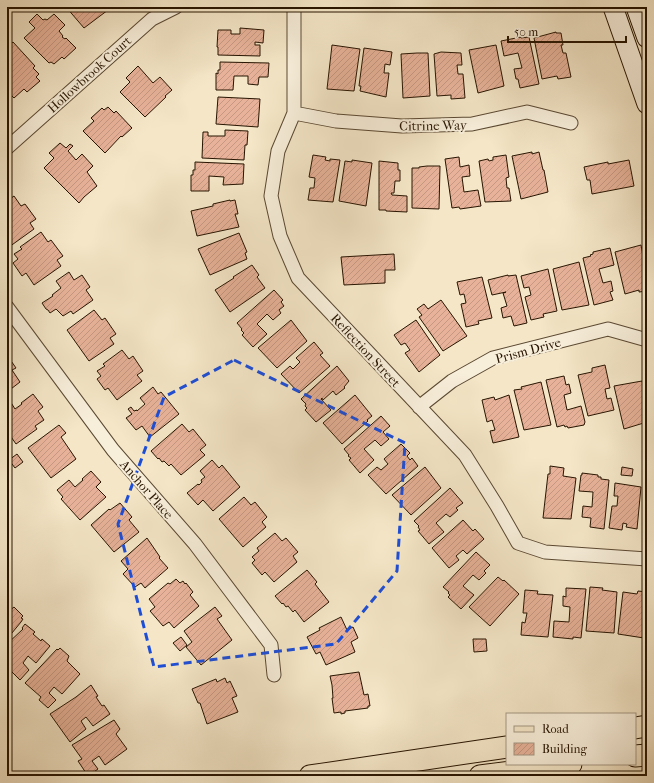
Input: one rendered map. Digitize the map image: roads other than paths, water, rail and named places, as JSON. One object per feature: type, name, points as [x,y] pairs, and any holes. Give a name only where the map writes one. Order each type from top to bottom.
[{"type":"main road","points":[[636,728],[647,726]]},
{"type":"main road","points":[[310,776],[506,747]]},
{"type":"main road","points":[[636,756],[647,754]]},
{"type":"main road","points":[[480,776],[563,765]]},
{"type":"street","name":"Hollowbrook Court","points":[[7,148],[152,18],[176,7]]},
{"type":"street","name":"Reflection Street","points":[[294,7],[294,113],[278,151],[271,196],[280,236],[298,278],[465,455],[518,543],[545,552],[647,559]]},
{"type":"street","points":[[613,7],[647,104]]},
{"type":"street","points":[[636,7],[647,38]]},
{"type":"street","name":"Citrine Way","points":[[294,113],[336,121],[402,126],[472,124],[527,112],[571,123]]},
{"type":"street","name":"Anchor Place","points":[[7,308],[113,450],[195,544],[270,645],[274,675]]},
{"type":"street","name":"Prism Drive","points":[[420,406],[452,381],[493,358],[608,329],[647,340]]}]
